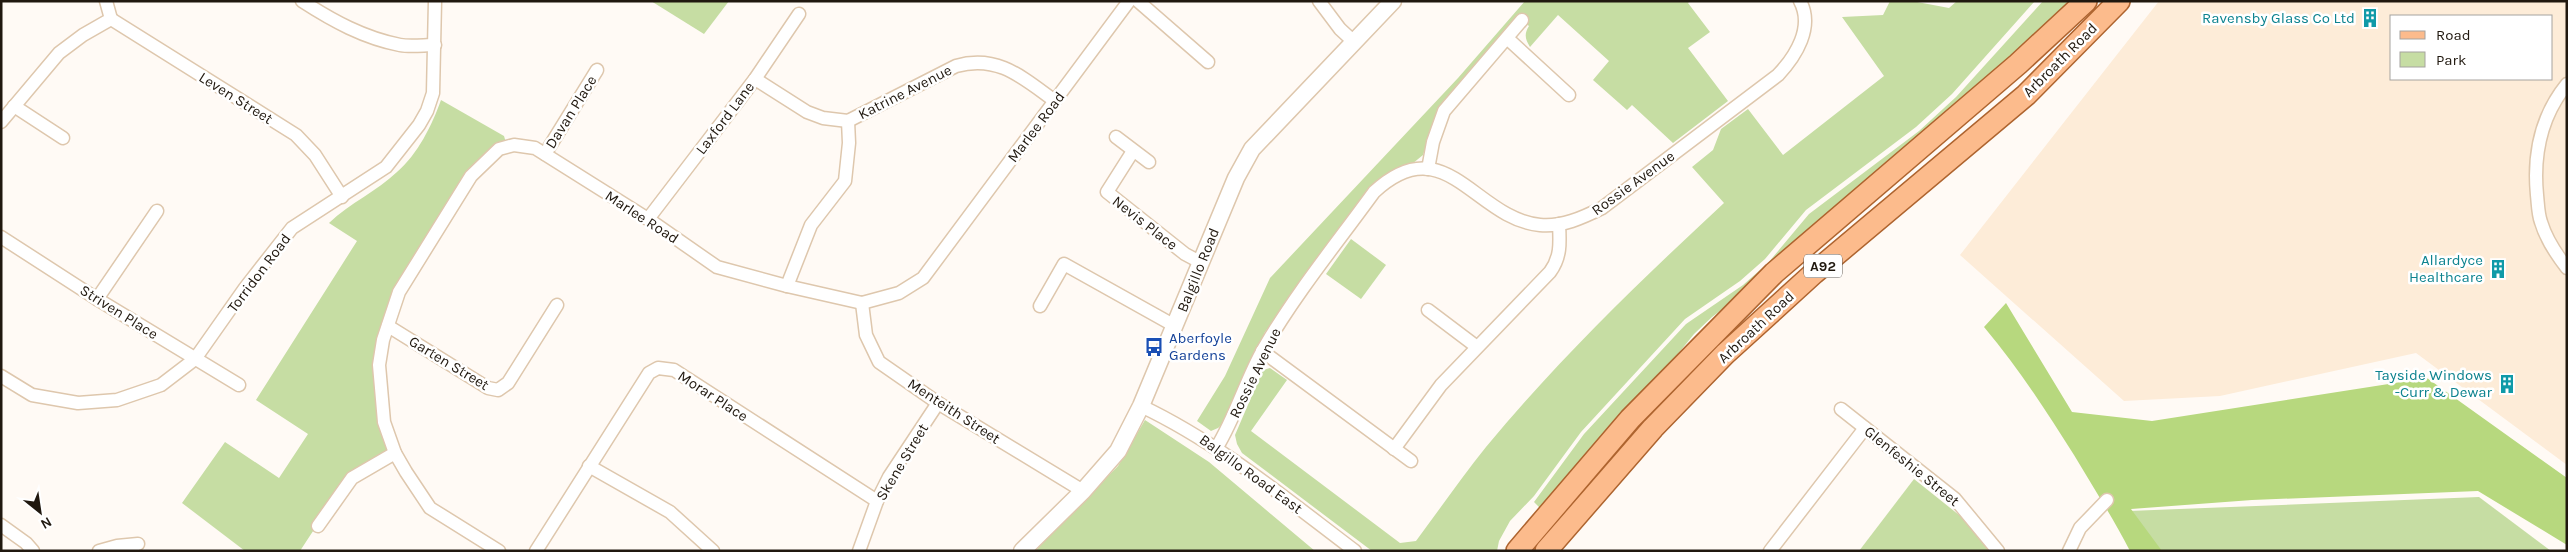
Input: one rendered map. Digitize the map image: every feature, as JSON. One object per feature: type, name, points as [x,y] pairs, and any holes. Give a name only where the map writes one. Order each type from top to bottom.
[{"type":"main road","name":"Arbroath Road","points":[[1516,551],[1630,419],[1774,272],[2018,64],[2086,1]]},
{"type":"main road","name":"Arbroath Road","points":[[1546,551],[1653,428],[1725,354],[1814,274],[2026,95],[2119,1]]},
{"type":"street","points":[[1,122],[59,53],[82,34],[111,18],[106,1]]},
{"type":"street","points":[[302,1],[339,25],[376,39],[402,46],[435,45]]},
{"type":"street","name":"Torridon Road","points":[[1,376],[32,395],[78,403],[117,400],[161,384],[196,359],[245,288],[292,228],[386,168],[419,125],[427,111],[433,93],[435,1]]},
{"type":"street","name":"Marlee Road","points":[[498,551],[430,508],[395,453],[384,422],[379,365],[388,326],[400,292],[466,183],[484,161],[499,149],[514,145],[535,148],[648,219],[717,267],[787,286],[862,303],[900,294],[923,278],[1129,1]]},
{"type":"street","points":[[1138,1],[1208,62]]},
{"type":"street","points":[[1319,1],[1340,29],[1353,41]]},
{"type":"street","name":"Balgillo Road","points":[[1022,551],[1083,491],[1118,451],[1141,406],[1236,178],[1252,149],[1393,1]]},
{"type":"street","name":"Rossie Avenue","points":[[1217,447],[1228,430],[1262,351],[1276,326],[1374,192],[1398,174],[1428,169],[1457,179],[1501,211],[1520,219],[1539,225],[1559,224],[1582,218],[1602,208],[1778,75],[1792,61],[1801,44],[1805,22],[1804,7],[1800,1]]},
{"type":"street","name":"Laxford Lane","points":[[648,219],[755,79],[799,14]]},
{"type":"street","name":"Leven Street","points":[[111,18],[296,136],[315,155],[342,197]]},
{"type":"street","points":[[1428,169],[1433,142],[1444,111],[1522,20]]},
{"type":"street","points":[[1507,38],[1568,95]]},
{"type":"street","name":"Katrine Avenue","points":[[755,79],[808,112],[823,118],[848,121],[956,66],[970,62],[994,63],[1016,73],[1055,101]]},
{"type":"street","name":"Davan Place","points":[[545,154],[597,70]]},
{"type":"street","points":[[2567,84],[2554,100],[2544,124],[2537,150],[2536,178],[2540,221],[2556,254],[2567,268]]},
{"type":"street","points":[[14,106],[63,138]]},
{"type":"street","points":[[787,286],[811,224],[845,181],[850,143],[848,121]]},
{"type":"street","points":[[1116,137],[1149,162]]},
{"type":"street","name":"Nevis Place","points":[[1133,151],[1107,192],[1185,254],[1200,262]]},
{"type":"street","points":[[98,299],[157,211]]},
{"type":"street","points":[[1394,449],[1441,386],[1557,262],[1560,245],[1559,224]]},
{"type":"street","name":"Striven Place","points":[[1,237],[239,385]]},
{"type":"street","points":[[1040,306],[1064,264],[1175,326]]},
{"type":"street","name":"Menteith Street","points":[[862,303],[866,335],[879,362],[938,402],[1083,491]]},
{"type":"street","name":"Garten Street","points":[[388,326],[488,388],[498,390],[508,383],[557,305]]},
{"type":"street","points":[[1428,310],[1477,347]]},
{"type":"street","points":[[1262,351],[1411,461]]},
{"type":"street","name":"Morar Place","points":[[536,551],[648,373],[658,368],[674,370],[877,501]]},
{"type":"street","name":"Skene Street","points":[[859,551],[877,501],[889,477],[938,402]]},
{"type":"street","name":"Balgillo Road East","points":[[1141,406],[1176,422],[1217,447],[1355,551]]},
{"type":"street","name":"Glenfeshie Street","points":[[1841,409],[1955,499],[1998,551]]},
{"type":"street","points":[[1770,551],[1864,428]]},
{"type":"street","points":[[318,526],[352,478],[395,453]]},
{"type":"street","points":[[589,466],[670,512],[713,551]]},
{"type":"street","points":[[2069,551],[2080,528],[2107,500]]},
{"type":"street","points":[[1,525],[26,543],[33,551]]},
{"type":"street","points":[[99,551],[117,546],[138,544]]},
{"type":"shaded area","points":[[2159,1],[2567,1],[2567,465],[2416,353],[2220,396],[2124,401],[1960,255]]},
{"type":"green space","points":[[651,1],[729,1],[704,34]]},
{"type":"green space","points":[[1525,1],[1690,1],[1688,3],[1710,32],[1688,48],[1728,101],[1673,143],[1632,105],[1627,110],[1593,80],[1609,61],[1558,15],[1530,47],[1526,36],[1529,26],[1518,17],[1439,107],[1423,155],[1412,164],[1385,175],[1373,184],[1265,332],[1225,422],[1211,431],[1197,421],[1225,376],[1270,278],[1458,78]]},
{"type":"green space","points":[[1890,1],[1912,1],[1949,8],[1957,1],[2035,1],[1952,94],[1916,127],[1806,210],[1765,259],[1740,281],[1685,319],[1581,432],[1534,496],[1510,521],[1499,541],[1497,551],[1372,551],[1242,453],[1235,435],[1263,370],[1270,368],[1287,380],[1251,431],[1400,543],[1416,541],[1486,447],[1542,383],[1631,291],[1724,203],[1692,167],[1713,150],[1721,129],[1748,109],[1783,155],[1884,76],[1842,17],[1883,15]]},
{"type":"green space","points":[[2043,1],[2079,1],[1750,288],[1712,317],[1694,334],[1647,392],[1541,509],[1534,502],[1584,434],[1686,324],[1743,285],[1768,263],[1809,214],[1919,131],[1956,97]]},
{"type":"green space","points":[[441,100],[504,136],[507,146],[500,149],[453,205],[380,340],[391,452],[349,476],[300,551],[245,551],[182,503],[225,442],[279,478],[308,434],[256,400],[357,241],[329,223],[405,165],[424,139]]},
{"type":"green space","points":[[1351,239],[1386,265],[1361,299],[1326,274]]},
{"type":"green space","points":[[2006,303],[2072,412],[2152,421],[2427,378],[2567,478],[2567,545],[2478,491],[2252,500],[2131,509],[2162,551],[2130,551],[2053,422],[2020,373],[1984,327]]},
{"type":"green space","points":[[1145,420],[1209,462],[1315,551],[1035,551],[1118,466]]},
{"type":"green space","points":[[1914,479],[1969,523],[1991,551],[1859,551]]},
{"type":"green space","points":[[2479,497],[2551,551],[2148,551],[2129,511]]},
{"type":"place","name":"Ravensby Glass Co Ltd","points":[[2370,18]]},
{"type":"place","name":"Allardyce Healthcare","points":[[2498,269]]},
{"type":"place","name":"Aberfoyle Gardens","points":[[1154,347]]},
{"type":"place","name":"Tayside Windows -Curr & Dewar","points":[[2507,384]]}]
